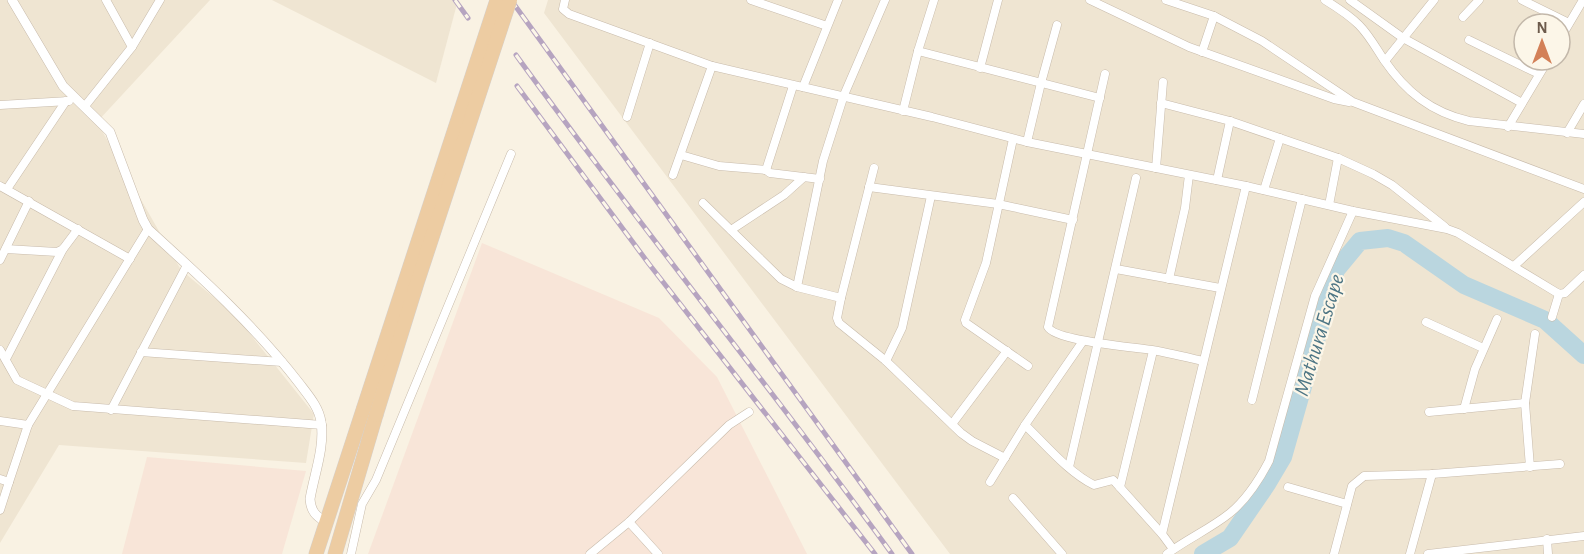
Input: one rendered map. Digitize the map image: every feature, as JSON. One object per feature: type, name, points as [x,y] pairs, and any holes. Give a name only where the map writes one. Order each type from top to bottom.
[{"type":"highway","points":[[335,554],[370,413],[497,0]]},
{"type":"highway","points":[[316,554],[417,283],[510,0]]},
{"type":"street","points":[[12,0],[56,75],[76,100],[110,132],[148,229],[202,277],[282,362],[315,405],[322,425],[310,499],[315,515],[327,523]]},
{"type":"street","points":[[106,0],[132,47]]},
{"type":"street","points":[[85,106],[132,47],[160,0]]},
{"type":"street","points":[[565,0],[563,9],[569,14],[712,66],[793,86],[844,95],[1013,139],[1246,186],[1353,212],[1447,229],[1458,233],[1559,294],[1565,293],[1582,279]]},
{"type":"street","points":[[751,0],[770,3],[827,26]]},
{"type":"street","points":[[803,87],[838,0]]},
{"type":"street","points":[[797,287],[820,179],[844,95],[885,0]]},
{"type":"street","points":[[903,111],[934,0]]},
{"type":"street","points":[[980,68],[998,0]]},
{"type":"street","points":[[1090,0],[1202,52],[1334,99],[1353,102],[1584,189]]},
{"type":"street","points":[[1166,0],[1214,16],[1262,41],[1353,102]]},
{"type":"street","points":[[1325,0],[1348,14],[1357,23],[1384,61],[1412,94],[1455,118],[1508,127],[1584,134]]},
{"type":"street","points":[[1350,0],[1403,39],[1522,103]]},
{"type":"street","points":[[1384,61],[1434,0]]},
{"type":"street","points":[[1463,17],[1479,0]]},
{"type":"street","points":[[1522,0],[1547,12]]},
{"type":"street","points":[[1572,18],[1583,0]]},
{"type":"street","points":[[1202,52],[1214,16]]},
{"type":"street","points":[[1027,142],[1057,25]]},
{"type":"street","points":[[1469,40],[1539,74],[1508,127]]},
{"type":"street","points":[[627,117],[650,43]]},
{"type":"street","points":[[918,51],[1100,98]]},
{"type":"street","points":[[673,175],[712,66]]},
{"type":"street","points":[[1105,74],[1048,327],[1052,333],[1083,341],[1203,361]]},
{"type":"street","points":[[1156,168],[1163,82]]},
{"type":"street","points":[[766,170],[793,86]]},
{"type":"street","points":[[0,105],[76,100]]},
{"type":"street","points":[[66,101],[3,188],[130,259]]},
{"type":"street","points":[[1161,103],[1230,122],[1338,158],[1392,185],[1447,229]]},
{"type":"street","points":[[1567,133],[1584,104]]},
{"type":"street","points":[[1217,180],[1230,122]]},
{"type":"street","points":[[1264,190],[1280,138]]},
{"type":"street","points":[[1013,139],[983,273],[965,320],[966,323],[1028,366]]},
{"type":"street","points":[[351,554],[362,504],[376,480],[511,154]]},
{"type":"street","points":[[681,155],[718,166],[766,170],[770,173],[820,179]]},
{"type":"street","points":[[1329,205],[1338,158]]},
{"type":"street","points":[[874,168],[841,298],[837,318],[841,327],[886,361],[972,441],[1005,458]]},
{"type":"street","points":[[1169,279],[1185,208],[1189,175]]},
{"type":"street","points":[[731,230],[784,195],[804,177]]},
{"type":"street","points":[[1069,467],[1136,178]]},
{"type":"street","points":[[1162,534],[1246,186]]},
{"type":"street","points":[[869,187],[998,204],[1073,220]]},
{"type":"street","points":[[886,361],[902,328],[931,196]]},
{"type":"street","points":[[1252,400],[1302,199]]},
{"type":"street","points":[[29,201],[2,255],[51,253],[63,249]]},
{"type":"street","points":[[1514,266],[1584,202]]},
{"type":"street","points":[[703,203],[781,279],[797,287],[841,298]]},
{"type":"street","points":[[1025,425],[1069,467],[1094,485],[1113,480],[1162,534],[1170,551],[1230,513],[1260,478],[1269,461],[1315,296],[1353,212]]},
{"type":"street","points":[[78,229],[63,249],[2,354],[17,380],[73,406],[322,425]]},
{"type":"street","points":[[0,510],[28,425],[148,229]]},
{"type":"street","points":[[111,410],[187,265]]},
{"type":"street","points":[[1116,269],[1220,288]]},
{"type":"street","points":[[1552,317],[1559,294]]},
{"type":"street","points":[[1464,409],[1483,348],[1497,320]]},
{"type":"street","points":[[1426,322],[1483,348]]},
{"type":"street","points":[[1530,466],[1525,403],[1535,334]]},
{"type":"street","points":[[990,482],[1025,425],[1083,341]]},
{"type":"street","points":[[952,424],[1007,351]]},
{"type":"street","points":[[1120,487],[1153,351]]},
{"type":"street","points":[[141,352],[282,362]]},
{"type":"street","points":[[1429,412],[1525,403]]},
{"type":"street","points":[[590,554],[629,522],[729,425],[749,412]]},
{"type":"street","points":[[0,421],[28,425]]},
{"type":"street","points":[[1334,554],[1353,486],[1364,476],[1432,474],[1560,464]]},
{"type":"street","points":[[1410,554],[1432,474]]},
{"type":"street","points":[[0,479],[9,482]]},
{"type":"street","points":[[1288,487],[1347,504]]},
{"type":"street","points":[[1013,498],[1062,554]]},
{"type":"street","points":[[629,522],[658,554]]},
{"type":"street","points":[[1428,554],[1584,536]]},
{"type":"street","points":[[1547,539],[1548,554]]},
{"type":"shaded area","points":[[0,0],[210,0],[97,122],[181,270],[234,314],[314,414],[306,463],[59,445],[0,543]]},
{"type":"shaded area","points":[[272,0],[458,0],[436,83]]},
{"type":"shaded area","points":[[548,0],[1584,0],[1584,554],[950,554],[544,13]]},
{"type":"shaded area","points":[[482,243],[659,318],[717,377],[807,554],[368,554]]},
{"type":"shaded area","points":[[147,457],[306,471],[282,554],[122,554]]},
{"type":"waterway","name":"Mathura Escape","points":[[1203,554],[1230,538],[1283,457],[1336,270],[1360,241],[1388,238],[1404,243],[1464,285],[1545,320],[1584,355]]},
{"type":"railway","points":[[455,0],[468,18]]},
{"type":"railway","points":[[511,0],[912,554]]},
{"type":"railway","points":[[516,55],[892,554]]},
{"type":"railway","points":[[517,86],[649,264],[875,554]]}]
